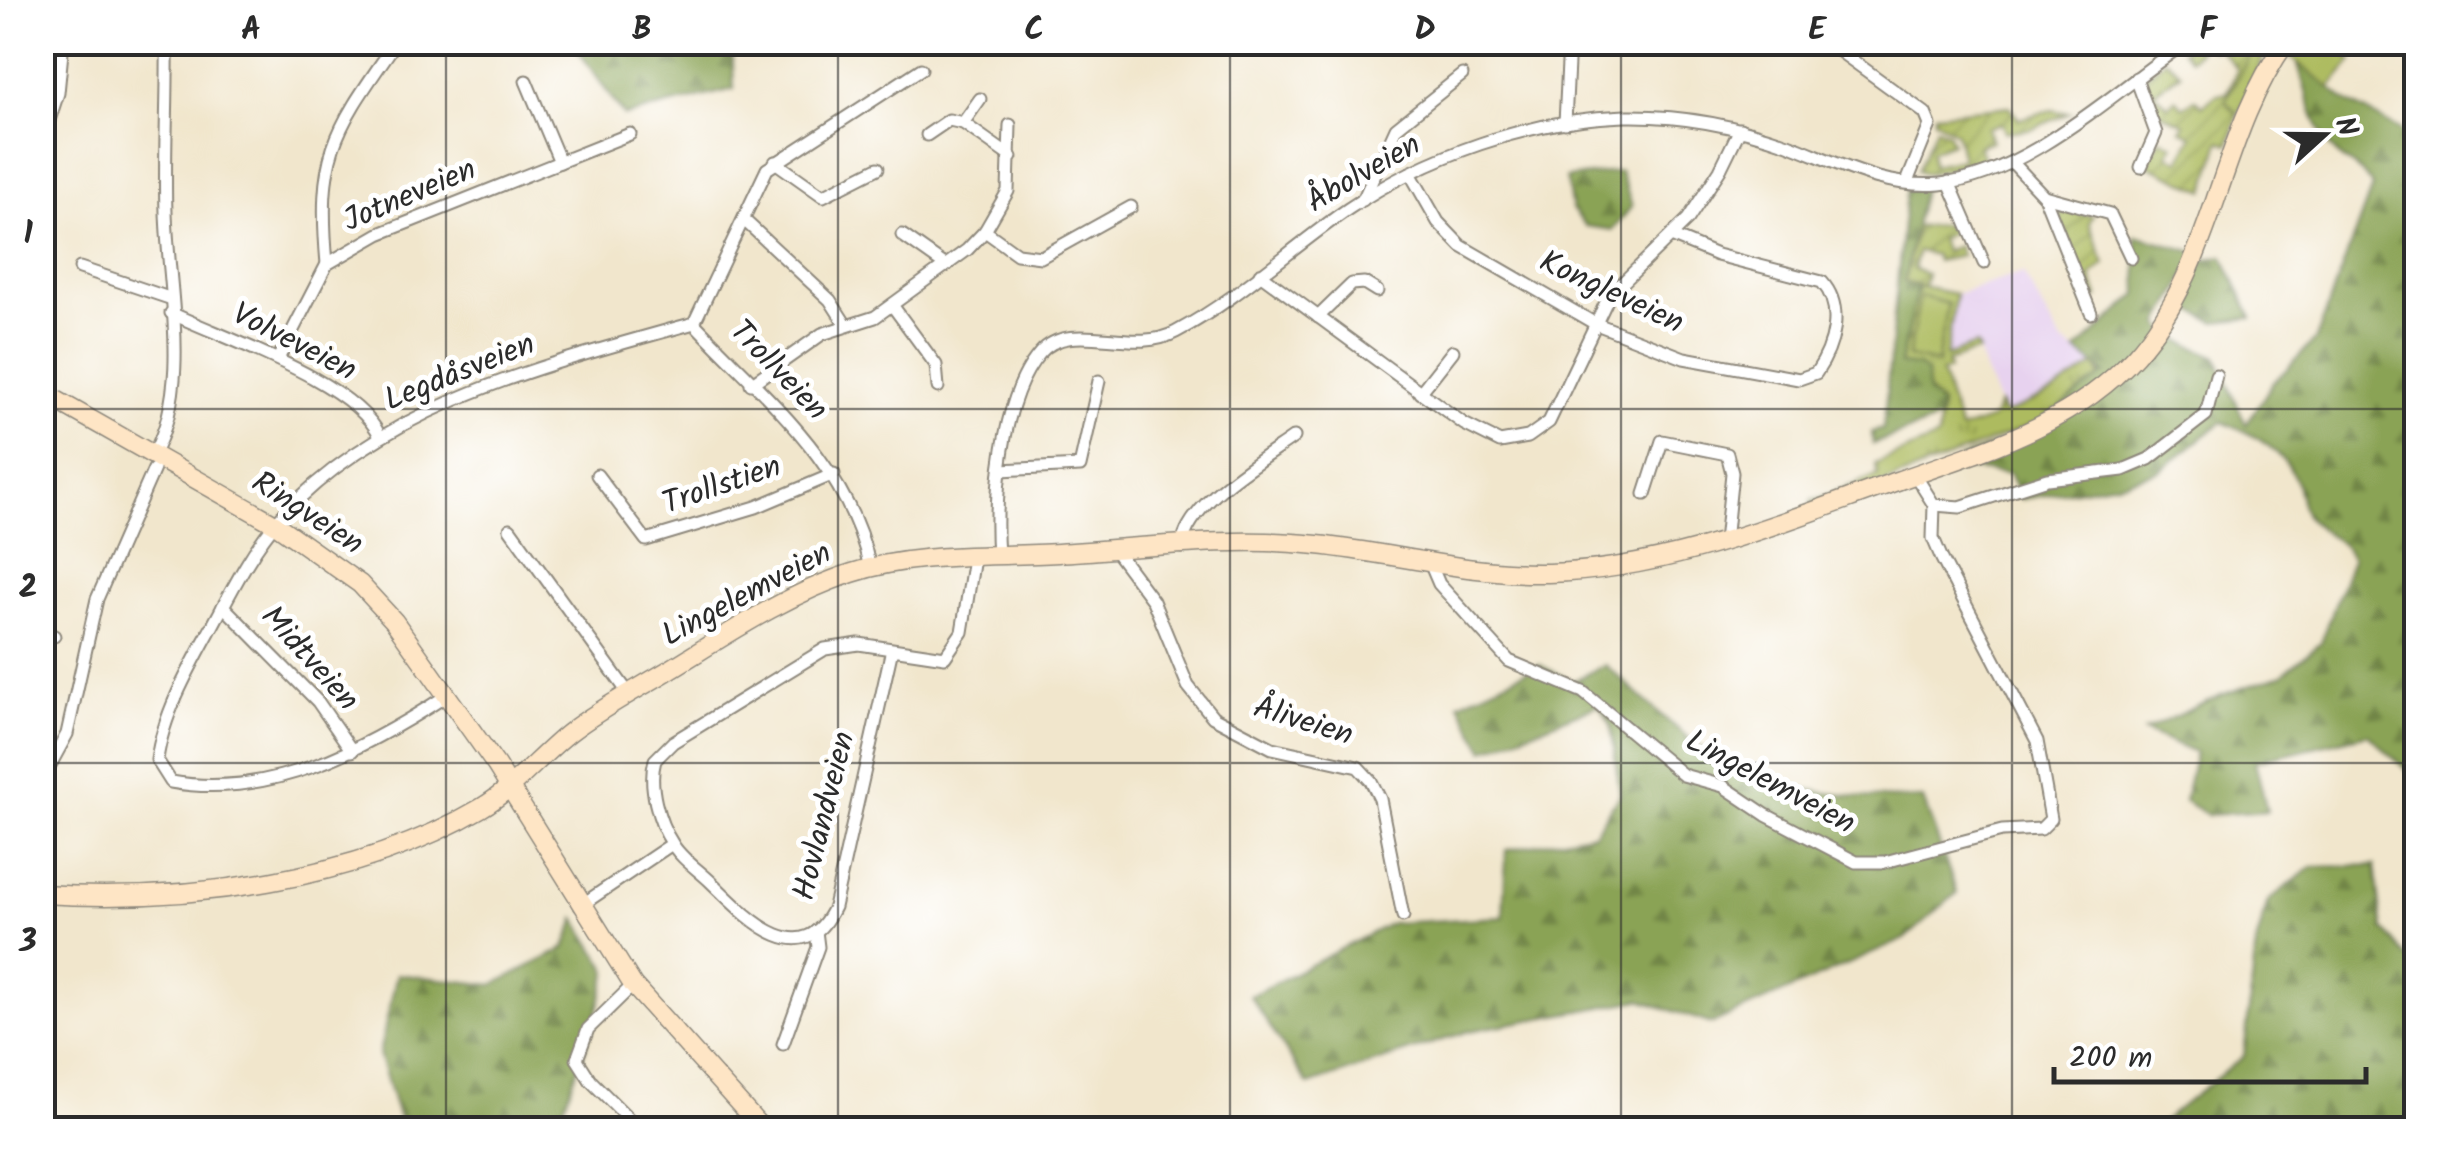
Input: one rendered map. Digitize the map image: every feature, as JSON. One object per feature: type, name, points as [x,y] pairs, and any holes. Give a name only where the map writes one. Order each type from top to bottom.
[{"type":"main road","name":"Lingelemveien","points":[[42,894],[137,895],[301,875],[383,856],[440,829],[629,694],[778,606],[870,568],[998,556],[1289,542],[1430,563],[1548,574],[1634,563],[1726,542],[1915,475],[2051,420],[2102,387],[2134,357],[2172,306],[2198,252],[2244,118],[2278,46]]},
{"type":"main road","name":"Ringveien","points":[[42,392],[153,462],[274,524],[360,584],[394,621],[446,696],[633,985],[763,1130]]},
{"type":"street","points":[[42,142],[58,93],[63,42]]},
{"type":"street","points":[[42,780],[66,734],[96,599],[153,462],[176,383],[169,298],[166,42]]},
{"type":"street","points":[[326,264],[325,189],[330,150],[347,110],[396,42]]},
{"type":"street","points":[[1566,122],[1569,42]]},
{"type":"street","points":[[1827,42],[1925,113],[1930,126],[1908,182]]},
{"type":"street","name":"Åbolveien","points":[[998,556],[1001,470],[1023,382],[1048,345],[1067,336],[1154,341],[1185,327],[1363,200],[1410,172],[1566,122],[1629,116],[1740,129],[1866,178],[1949,182],[2014,163],[2186,42]]},
{"type":"street","name":"Trollveien","points":[[870,568],[834,474],[694,323],[767,169],[921,69]]},
{"type":"street","points":[[1363,200],[1396,128],[1462,75]]},
{"type":"street","points":[[2136,78],[2156,132],[2141,167]]},
{"type":"street","points":[[526,81],[560,162]]},
{"type":"street","points":[[964,123],[980,98]]},
{"type":"street","points":[[927,135],[949,120],[964,123],[1011,157]]},
{"type":"street","points":[[751,384],[822,334],[860,325],[892,305],[946,266],[985,231],[1008,191],[1010,126]]},
{"type":"street","points":[[1260,274],[1483,435],[1500,442],[1528,438],[1550,422],[1558,409],[1594,323],[1618,283],[1671,236],[1711,185],[1740,129]]},
{"type":"street","name":"Jotneveien","points":[[278,360],[326,264],[379,234],[630,134]]},
{"type":"street","points":[[775,162],[823,196],[878,168]]},
{"type":"street","points":[[2014,163],[2044,196],[2091,312]]},
{"type":"street","name":"Kongleveien","points":[[1410,172],[1438,222],[1461,246],[1594,323],[1684,358],[1799,378],[1816,373],[1832,338],[1835,314],[1822,282],[1717,255],[1671,236]]},
{"type":"street","points":[[1949,182],[1984,263]]},
{"type":"street","points":[[2044,196],[2110,214],[2131,258]]},
{"type":"street","points":[[985,231],[1018,254],[1041,257],[1131,207]]},
{"type":"street","points":[[744,220],[830,300],[846,326]]},
{"type":"street","points":[[902,235],[946,266]]},
{"type":"street","points":[[80,268],[169,298]]},
{"type":"street","points":[[1318,317],[1352,284],[1364,284],[1377,291]]},
{"type":"street","points":[[892,305],[936,365],[938,388]]},
{"type":"street","name":"Volveveien","points":[[171,313],[278,360],[351,403],[380,436]]},
{"type":"street","name":"Legdåsveien","points":[[446,696],[352,751],[306,769],[222,784],[170,782],[161,772],[159,744],[189,670],[274,524],[315,484],[380,436],[564,360],[694,323]]},
{"type":"street","points":[[1420,393],[1453,351]]},
{"type":"street","points":[[1934,505],[1960,507],[2047,479],[2124,470],[2149,459],[2206,415],[2216,375]]},
{"type":"street","points":[[1001,470],[1080,466],[1099,380]]},
{"type":"street","points":[[1182,547],[1192,521],[1210,500],[1294,437]]},
{"type":"street","points":[[1646,494],[1662,441],[1727,454],[1732,473],[1726,542]]},
{"type":"street","name":"Trollstien","points":[[596,475],[646,540],[756,507],[834,474]]},
{"type":"street","name":"Lingelemveien","points":[[1430,563],[1448,596],[1509,661],[1584,692],[1683,775],[1723,786],[1856,862],[1873,864],[1974,837],[2041,829],[2051,819],[2037,741],[1942,559],[1933,538],[1934,505],[1915,475]]},
{"type":"street","points":[[510,529],[629,694]]},
{"type":"street","name":"Åliveien","points":[[1115,550],[1153,601],[1188,686],[1212,717],[1272,748],[1358,767],[1372,780],[1404,916]]},
{"type":"street","name":"Hovlandveien","points":[[892,649],[834,907],[816,931],[792,939],[769,932],[672,844],[653,787],[655,760],[663,750],[825,649],[859,644],[892,649],[935,656],[952,652],[962,632],[974,558]]},
{"type":"street","name":"Midtveien","points":[[224,606],[318,702],[352,751]]},
{"type":"street","points":[[580,906],[672,844]]},
{"type":"street","points":[[783,1044],[818,947],[816,931]]},
{"type":"street","points":[[633,985],[588,1029],[577,1059],[591,1080],[640,1130]]},
{"type":"shaded area","points":[[2023,273],[2061,342],[2096,364],[2053,392],[2003,416],[1976,346],[1945,356],[1956,294]]},
{"type":"green space","points":[[573,43],[732,43],[734,89],[624,116]]},
{"type":"green space","points":[[2192,43],[2205,43],[2190,59],[2182,50]]},
{"type":"green space","points":[[2205,43],[2243,43],[2248,58],[2225,101],[2238,115],[2229,144],[2220,141],[2205,191],[2147,165],[2160,138],[2173,145],[2168,155],[2180,161],[2192,136],[2181,130],[2185,124],[2157,112],[2142,78],[2165,59],[2181,73],[2154,92],[2169,106],[2176,99],[2183,107],[2195,99],[2202,106],[2216,94],[2227,93],[2237,69],[2216,46],[2212,50]]},
{"type":"green space","points":[[2243,43],[2256,43],[2263,59],[2238,115],[2224,101],[2248,58]]},
{"type":"green space","points":[[2301,43],[2332,43],[2353,61],[2330,88],[2289,56]]},
{"type":"green space","points":[[2296,59],[2343,99],[2416,139],[2416,779],[2368,734],[2255,761],[2267,811],[2208,815],[2184,801],[2195,753],[2144,731],[2221,695],[2282,675],[2321,643],[2352,559],[2340,543],[2308,518],[2290,468],[2274,450],[2222,422],[2161,470],[2123,482],[2021,499],[2009,474],[1970,469],[1959,459],[2028,432],[2105,373],[2076,351],[2138,294],[2136,235],[2198,253],[2160,324],[2171,337],[2217,357],[2246,425],[2272,384],[2316,339],[2372,187],[2321,132]]},
{"type":"green space","points":[[2009,106],[2019,119],[2051,110],[2070,113],[2031,129],[2005,132],[2001,123],[1987,128],[1992,141],[1979,146],[1985,162],[1925,174],[1917,171],[1936,127],[1948,133],[1952,143],[1931,151],[1932,165],[1962,159],[1956,133],[1934,119],[1935,114]]},
{"type":"green space","points":[[1620,171],[1632,206],[1613,230],[1586,226],[1572,209],[1566,178]]},
{"type":"green space","points":[[1907,182],[1924,183],[1904,282],[1918,286],[1900,364],[1918,366],[1927,373],[1928,393],[1941,405],[1938,420],[1873,444],[1872,432],[1883,429]]},
{"type":"green space","points":[[2063,211],[2093,216],[2089,223],[2105,264],[2091,276],[2098,297],[2092,299],[2059,216]]},
{"type":"green space","points":[[1949,224],[1952,233],[1940,239],[1944,251],[1958,246],[1961,256],[1937,261],[1935,255],[1918,251],[1913,269],[1927,274],[1924,287],[1904,282],[1916,227]]},
{"type":"green space","points":[[2223,256],[2252,318],[2216,322],[2180,306],[2204,260]]},
{"type":"green space","points":[[1918,286],[1956,294],[1946,356],[1976,345],[1979,351],[1947,362],[1949,370],[1941,373],[1960,430],[1992,419],[1999,404],[2004,415],[2053,392],[2096,364],[2099,374],[2105,373],[2072,409],[1814,511],[1811,501],[1878,475],[1875,464],[1938,438],[1941,405],[1927,390],[1927,373],[1899,365]]},
{"type":"green space","points":[[1920,296],[1948,304],[1937,363],[1908,357]]},
{"type":"green space","points":[[1540,665],[1573,681],[1605,665],[1700,746],[1779,783],[1836,794],[1923,799],[1957,893],[1905,939],[1712,1024],[1640,1000],[1469,1031],[1308,1085],[1250,996],[1391,923],[1503,917],[1506,850],[1594,833],[1620,794],[1611,724],[1598,705],[1484,750],[1459,703]]},
{"type":"green space","points":[[2375,865],[2383,929],[2416,967],[2416,1129],[2153,1129],[2244,1056],[2256,944],[2268,901],[2312,867]]},
{"type":"green space","points":[[576,919],[608,971],[595,1021],[562,1111],[577,1129],[402,1129],[379,1054],[397,974],[493,985],[565,948]]}]
